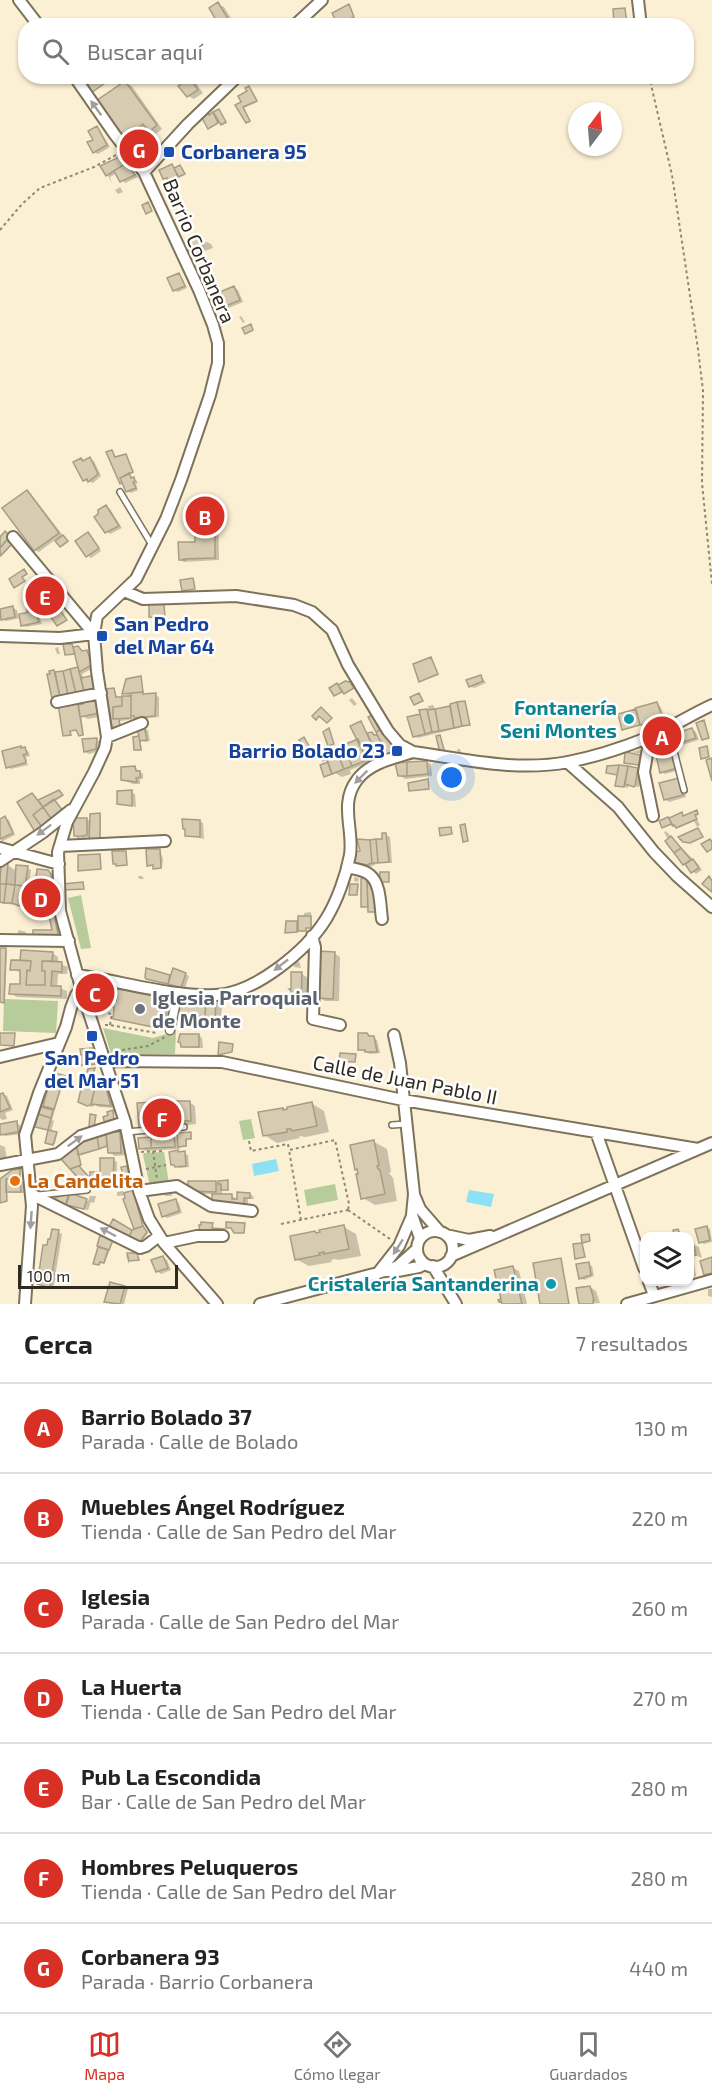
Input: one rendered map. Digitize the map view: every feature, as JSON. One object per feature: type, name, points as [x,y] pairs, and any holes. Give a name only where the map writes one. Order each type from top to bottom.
[{"type":"street","points":[[19,0],[33,18]]},
{"type":"street","points":[[303,18],[322,0]]},
{"type":"street","points":[[638,0],[640,18]]},
{"type":"street","name":"Barrio Corbanera","points":[[80,84],[144,171],[213,325],[219,353],[214,381],[182,480],[153,546],[136,579],[97,616],[94,634]]},
{"type":"street","name":"Barrio Corbanera","points":[[144,171],[230,84]]},
{"type":"street","points":[[13,537],[94,634],[107,737],[105,748],[94,772],[67,822],[60,846],[60,911],[81,990],[125,1127],[139,1191],[149,1219],[161,1239],[217,1304]]},
{"type":"street","points":[[124,591],[143,599],[163,600],[236,596],[294,605],[312,612],[332,630],[348,665],[388,731],[400,745],[413,752],[510,764],[567,762],[650,737],[712,705]]},
{"type":"street","points":[[0,636],[60,638],[94,634]]},
{"type":"street","points":[[57,702],[100,693]]},
{"type":"street","points":[[107,737],[142,723]]},
{"type":"street","points":[[650,737],[644,772],[653,816]]},
{"type":"street","points":[[77,975],[178,992],[219,995],[256,982],[273,971],[300,950],[332,909],[347,867],[351,844],[347,811],[352,788],[364,772],[387,760],[413,752]]},
{"type":"street","points":[[567,762],[618,807],[669,868],[712,907]]},
{"type":"street","points":[[0,861],[74,807]]},
{"type":"street","points":[[60,846],[165,841]]},
{"type":"street","points":[[0,848],[59,864]]},
{"type":"street","points":[[347,867],[368,873],[372,877],[378,893],[382,919]]},
{"type":"street","points":[[312,936],[315,947],[313,1019],[340,1025]]},
{"type":"street","points":[[0,940],[69,941]]},
{"type":"street","points":[[25,1304],[32,1195],[25,1135],[73,1001],[81,990]]},
{"type":"street","points":[[170,1030],[178,992]]},
{"type":"street","points":[[394,1035],[400,1063],[414,1194],[412,1215],[421,1260],[429,1265],[451,1292]]},
{"type":"street","points":[[0,1057],[59,1043]]},
{"type":"street","name":"Calle de Juan Pablo II","points":[[105,1063],[117,1061],[222,1062],[403,1100],[698,1149]]},
{"type":"street","points":[[1,1166],[58,1154],[81,1136],[125,1127]]},
{"type":"street","points":[[596,1132],[640,1255]]},
{"type":"street","points":[[260,1304],[377,1274],[429,1265],[443,1265],[449,1259],[502,1234],[712,1143]]},
{"type":"street","points":[[139,1191],[177,1186],[211,1206],[252,1211]]},
{"type":"street","points":[[414,1194],[420,1209],[452,1245],[447,1275],[456,1304]]},
{"type":"street","points":[[32,1195],[73,1213],[140,1248],[161,1239],[223,1236]]},
{"type":"street","points":[[377,1274],[399,1246],[412,1215]]},
{"type":"street","points":[[377,1274],[398,1266],[429,1232],[470,1240],[502,1234]]},
{"type":"street","points":[[627,1304],[712,1280]]},
{"type":"street","points":[[651,1286],[654,1295]]},
{"type":"lane","points":[[120,492],[153,546]]},
{"type":"lane","points":[[668,726],[684,790]]},
{"type":"lane","points":[[392,1125],[406,1124]]},
{"type":"lane","points":[[125,1127],[184,1127]]},
{"type":"lane","points":[[32,1195],[87,1190]]},
{"type":"path","points":[[652,84],[672,175],[698,349],[703,391],[702,483],[712,584]]},
{"type":"path","points":[[0,230],[21,204],[40,188],[94,167],[127,149]]},
{"type":"path","points":[[110,1024],[112,1014],[107,1013],[114,981]]},
{"type":"path","points":[[93,1027],[110,1024],[157,1033]]},
{"type":"path","points":[[120,1050],[148,1046],[168,1035],[170,1030]]},
{"type":"path","points":[[289,1150],[335,1140],[349,1204],[348,1210]]},
{"type":"path","points":[[249,1141],[251,1152],[288,1144],[301,1220]]},
{"type":"path","points":[[153,1151],[159,1187]]},
{"type":"path","points":[[130,1152],[163,1151]]},
{"type":"path","points":[[134,1171],[166,1165]]},
{"type":"path","points":[[281,1224],[348,1210],[399,1246]]},
{"type":"green space","points":[[81,895],[91,948],[81,949],[68,898]]},
{"type":"green space","points":[[4,999],[58,1001],[56,1033],[3,1031]]},
{"type":"green space","points":[[103,1028],[153,1038],[176,1031],[175,1054],[111,1054]]},
{"type":"green space","points":[[251,1119],[255,1138],[243,1140],[239,1121]]},
{"type":"green space","points":[[164,1152],[169,1184],[150,1186],[143,1155],[144,1153]]},
{"type":"green space","points":[[335,1184],[338,1200],[307,1206],[304,1190]]},
{"type":"water","points":[[276,1159],[279,1171],[254,1176],[252,1164]]},
{"type":"water","points":[[469,1190],[494,1194],[491,1207],[466,1202]]},
{"type":"building","points":[[218,2],[227,18],[215,18],[209,8]]},
{"type":"building","points":[[349,4],[354,17],[334,18],[332,13]]},
{"type":"building","points":[[625,8],[626,18],[614,18],[613,9]]},
{"type":"building","points":[[89,84],[104,84],[91,93],[86,86]]},
{"type":"building","points":[[121,84],[127,84],[157,125],[149,132],[143,124],[135,130],[140,137],[130,145],[96,101]]},
{"type":"building","points":[[194,84],[198,90],[187,97],[178,86]]},
{"type":"building","points":[[249,86],[257,101],[243,107],[250,121],[246,123],[235,105],[241,102],[238,96],[247,91],[245,88]]},
{"type":"building","points":[[219,109],[226,122],[221,125],[213,112]]},
{"type":"building","points":[[213,112],[218,123],[208,129],[202,118]]},
{"type":"building","points":[[97,126],[107,145],[93,153],[87,142],[93,140],[88,131]]},
{"type":"building","points":[[121,156],[125,164],[106,176],[100,166]]},
{"type":"building","points":[[126,163],[135,175],[120,182],[114,171]]},
{"type":"building","points":[[172,164],[178,176],[168,181],[167,178],[163,179],[159,170]]},
{"type":"building","points":[[180,165],[185,174],[178,177],[174,168]]},
{"type":"building","points":[[148,202],[152,211],[146,214],[142,205]]},
{"type":"building","points":[[198,235],[204,249],[190,253],[187,240]]},
{"type":"building","points":[[179,273],[185,286],[173,291],[167,278]]},
{"type":"building","points":[[234,286],[240,300],[214,311],[208,297]]},
{"type":"building","points":[[251,324],[253,330],[245,334],[242,328]]},
{"type":"building","points":[[112,450],[115,457],[126,454],[133,472],[120,478],[122,483],[120,484],[106,452]]},
{"type":"building","points":[[90,457],[98,474],[88,482],[87,479],[83,481],[73,462],[81,458],[83,461]]},
{"type":"building","points":[[129,473],[131,478],[134,477],[133,482],[136,488],[126,492],[120,478]]},
{"type":"building","points":[[27,490],[59,533],[34,551],[2,508]]},
{"type":"building","points":[[195,497],[215,497],[215,558],[179,560],[178,542],[195,542]]},
{"type":"building","points":[[106,505],[119,526],[105,533],[94,517],[98,514],[98,510]]},
{"type":"building","points":[[5,531],[10,536],[0,548],[0,537]]},
{"type":"building","points":[[88,532],[99,548],[86,557],[75,541]]},
{"type":"building","points":[[63,535],[68,541],[60,547],[55,541]]},
{"type":"building","points":[[7,540],[12,544],[0,556],[0,548]]},
{"type":"building","points":[[24,569],[27,574],[22,577],[25,581],[14,588],[9,579]]},
{"type":"building","points":[[40,574],[55,596],[42,605],[27,584]]},
{"type":"building","points":[[193,578],[195,589],[182,591],[180,580]]},
{"type":"building","points":[[40,602],[45,609],[27,612],[26,604]]},
{"type":"building","points":[[149,604],[164,604],[165,618],[149,617]]},
{"type":"building","points":[[13,606],[15,617],[1,620],[0,609]]},
{"type":"building","points":[[57,606],[67,620],[57,626],[50,616],[54,613],[52,609]]},
{"type":"building","points":[[35,611],[39,622],[21,626],[19,614]]},
{"type":"building","points":[[63,644],[72,644],[75,654],[65,655]]},
{"type":"building","points":[[78,646],[82,651],[87,650],[92,665],[79,672],[73,647]]},
{"type":"building","points":[[431,657],[438,674],[419,682],[413,664]]},
{"type":"building","points":[[78,667],[84,692],[76,694],[70,669]]},
{"type":"building","points":[[70,669],[76,694],[68,695],[63,671]]},
{"type":"building","points":[[54,670],[60,697],[52,699],[47,674]]},
{"type":"building","points":[[63,671],[68,695],[60,697],[55,672]]},
{"type":"building","points":[[95,675],[98,688],[84,692],[81,678]]},
{"type":"building","points":[[481,675],[483,681],[469,687],[466,680]]},
{"type":"building","points":[[141,676],[143,692],[122,694],[126,679]]},
{"type":"building","points":[[345,681],[350,682],[354,688],[344,694],[338,685]]},
{"type":"building","points":[[337,683],[342,692],[334,696],[329,688]]},
{"type":"building","points":[[114,688],[116,697],[122,697],[122,706],[113,707],[113,719],[119,719],[120,727],[112,727],[106,689]]},
{"type":"building","points":[[143,692],[143,694],[156,693],[155,716],[134,718],[131,716],[131,693]]},
{"type":"building","points":[[419,693],[423,701],[414,705],[410,697]]},
{"type":"building","points":[[122,696],[131,696],[131,718],[113,719],[113,707],[122,706]]},
{"type":"building","points":[[95,699],[99,713],[80,717],[78,705],[83,704],[83,701]]},
{"type":"building","points":[[465,701],[470,725],[462,726],[457,702]]},
{"type":"building","points":[[457,702],[462,726],[454,728],[450,704]]},
{"type":"building","points":[[657,702],[663,719],[640,725],[635,708]]},
{"type":"building","points":[[67,703],[68,707],[69,703],[78,703],[83,735],[79,736],[76,730],[70,731],[71,735],[63,736],[58,704]]},
{"type":"building","points":[[450,706],[454,728],[439,731],[435,709]]},
{"type":"building","points":[[321,707],[332,718],[327,723],[319,716],[316,720],[312,716]]},
{"type":"building","points":[[427,709],[432,732],[425,734],[419,710]]},
{"type":"building","points":[[435,709],[439,731],[432,732],[427,710]]},
{"type":"building","name":"Fontanería Seni Montes","points":[[636,709],[640,725],[622,730],[618,714]]},
{"type":"building","points":[[420,714],[425,734],[413,737],[407,717]]},
{"type":"building","points":[[373,715],[380,723],[377,725],[380,730],[376,732],[368,717]]},
{"type":"building","points":[[704,720],[709,738],[702,740],[696,723]]},
{"type":"building","points":[[361,721],[377,756],[367,760],[350,726]]},
{"type":"building","points":[[144,726],[147,740],[140,741],[137,728]]},
{"type":"building","points":[[329,728],[334,744],[328,746],[323,732]]},
{"type":"building","points":[[384,728],[398,751],[386,754],[376,732]]},
{"type":"building","points":[[692,728],[696,738],[677,744],[674,734]]},
{"type":"building","points":[[372,732],[381,742],[372,744],[367,733]]},
{"type":"building","points":[[440,735],[445,753],[440,753],[436,736]]},
{"type":"building","points":[[139,736],[141,750],[134,750],[133,737]]},
{"type":"building","points":[[304,737],[309,746],[304,749],[299,740]]},
{"type":"building","points":[[97,738],[96,749],[84,752],[82,739]]},
{"type":"building","points":[[358,739],[367,760],[352,766],[343,745]]},
{"type":"building","points":[[381,742],[386,754],[377,756],[372,744]]},
{"type":"building","points":[[343,745],[352,766],[344,769],[335,748]]},
{"type":"building","points":[[21,746],[21,748],[25,747],[27,754],[23,755],[25,763],[6,768],[2,751]]},
{"type":"building","points":[[707,746],[709,757],[701,759],[699,748]]},
{"type":"building","points":[[335,748],[344,769],[332,774],[324,753]]},
{"type":"building","points":[[672,750],[677,768],[660,773],[656,755]]},
{"type":"building","points":[[625,752],[640,755],[639,765],[624,763]]},
{"type":"building","points":[[712,758],[712,781],[706,760]]},
{"type":"building","points":[[427,761],[428,774],[407,776],[407,762]]},
{"type":"building","points":[[328,762],[332,774],[324,777],[320,765]]},
{"type":"building","points":[[407,762],[407,776],[398,776],[395,763]]},
{"type":"building","points":[[619,765],[628,766],[624,787],[615,786]]},
{"type":"building","points":[[619,765],[617,775],[606,773],[607,766]]},
{"type":"building","points":[[135,766],[136,771],[140,771],[140,777],[136,778],[137,782],[121,780],[121,767]]},
{"type":"building","points":[[628,766],[638,768],[634,787],[625,784]]},
{"type":"building","points":[[679,778],[683,795],[664,800],[659,783]]},
{"type":"building","points":[[428,779],[429,789],[409,791],[408,783]]},
{"type":"building","points":[[59,790],[63,795],[43,807],[38,800]]},
{"type":"building","points":[[132,790],[132,806],[117,804],[117,791]]},
{"type":"building","points":[[32,793],[43,807],[33,815],[42,827],[35,832],[17,802]]},
{"type":"building","points":[[54,799],[63,811],[52,820],[43,807]]},
{"type":"building","points":[[43,807],[52,820],[42,827],[33,815]]},
{"type":"building","points":[[697,810],[698,814],[695,815],[697,819],[676,828],[669,818],[682,812],[683,816]]},
{"type":"building","points":[[100,813],[100,841],[89,842],[90,814]]},
{"type":"building","points":[[5,816],[13,833],[0,839],[0,819]]},
{"type":"building","points":[[668,817],[673,826],[671,824],[662,828],[659,821]]},
{"type":"building","points":[[73,818],[87,818],[87,835],[74,836]]},
{"type":"building","points":[[182,819],[200,820],[200,837],[185,836]]},
{"type":"building","points":[[465,824],[468,841],[463,842],[460,825]]},
{"type":"building","points":[[451,827],[452,834],[440,836],[439,828]]},
{"type":"building","points":[[698,828],[703,837],[690,843],[683,842],[678,837]]},
{"type":"building","points":[[382,833],[386,833],[389,862],[378,863],[376,839],[382,839]]},
{"type":"building","points":[[671,836],[681,848],[674,853],[665,841]]},
{"type":"building","points":[[357,839],[370,840],[372,863],[369,865],[355,863],[354,852],[360,851]]},
{"type":"building","points":[[376,839],[378,863],[372,863],[370,840]]},
{"type":"building","points":[[710,839],[712,849],[707,852],[701,844]]},
{"type":"building","points":[[681,848],[691,860],[683,865],[674,853]]},
{"type":"building","points":[[146,849],[160,849],[161,868],[153,869],[153,865],[147,866]]},
{"type":"building","points":[[112,851],[126,851],[127,865],[113,864]]},
{"type":"building","points":[[100,854],[101,869],[78,871],[78,855]]},
{"type":"building","points":[[693,859],[699,868],[691,873],[685,864]]},
{"type":"building","points":[[1,863],[8,864],[6,884],[0,884]]},
{"type":"building","points":[[16,865],[28,866],[25,886],[15,885]]},
{"type":"building","points":[[37,869],[48,870],[51,874],[52,889],[35,887]]},
{"type":"building","points":[[380,872],[389,872],[389,882],[379,882]]},
{"type":"building","points":[[709,876],[712,881],[712,892],[702,884]]},
{"type":"building","points":[[367,878],[368,907],[361,907],[361,879]]},
{"type":"building","points":[[83,882],[84,889],[64,890],[63,884]]},
{"type":"building","points":[[367,882],[371,882],[371,889],[375,889],[379,912],[368,912]]},
{"type":"building","points":[[0,884],[6,884],[4,903],[0,902]]},
{"type":"building","points":[[6,884],[15,885],[12,903],[4,903]]},
{"type":"building","points":[[350,884],[358,884],[357,895],[349,895]]},
{"type":"building","points":[[15,885],[24,886],[22,904],[19,906],[12,903]]},
{"type":"building","points":[[24,886],[35,887],[33,906],[22,904]]},
{"type":"building","points":[[35,887],[49,888],[48,907],[33,906]]},
{"type":"building","points":[[48,911],[54,914],[57,936],[33,937],[33,930],[52,930]]},
{"type":"building","points":[[298,916],[311,916],[311,928],[298,931]]},
{"type":"building","points":[[286,921],[297,921],[297,932],[285,933]]},
{"type":"building","points":[[0,948],[6,948],[4,1003],[0,1002]]},
{"type":"building","points":[[21,950],[53,952],[52,961],[42,961],[45,985],[26,985],[27,970],[30,971],[31,961],[20,960]]},
{"type":"building","points":[[21,950],[53,952],[52,961],[62,962],[62,972],[52,971],[51,986],[61,986],[61,996],[9,994],[10,984],[20,984],[20,970],[10,970],[11,960],[20,960]]},
{"type":"building","points":[[318,951],[335,952],[333,999],[317,998]]},
{"type":"building","points":[[11,960],[31,961],[30,971],[27,970],[26,985],[45,985],[42,961],[62,962],[62,972],[52,971],[51,986],[61,986],[61,996],[9,994],[10,984],[20,984],[20,970],[10,970]]},
{"type":"building","points":[[146,968],[170,975],[168,984],[146,979]]},
{"type":"building","points":[[173,968],[186,973],[181,988],[168,984]]},
{"type":"building","points":[[291,972],[302,972],[301,1002],[291,1001],[289,989],[291,989]]},
{"type":"building","name":"Iglesia Parroquial de Monte","points":[[114,988],[169,999],[163,1029],[113,1019],[112,1000],[116,1001],[117,995],[113,994]]},
{"type":"building","points":[[180,997],[206,999],[205,1017],[177,1015]]},
{"type":"building","points":[[206,999],[216,1000],[215,1018],[205,1017]]},
{"type":"building","points":[[0,1033],[15,1033],[14,1046],[0,1045]]},
{"type":"building","points":[[358,1033],[374,1036],[377,1052],[358,1050]]},
{"type":"building","points":[[180,1034],[199,1034],[199,1047],[181,1047],[178,1042]]},
{"type":"building","points":[[219,1042],[233,1044],[232,1052],[218,1055]]},
{"type":"building","points":[[93,1048],[95,1064],[69,1066],[68,1056],[81,1055],[80,1049]]},
{"type":"building","points":[[340,1053],[356,1054],[355,1062],[339,1061]]},
{"type":"building","points":[[95,1068],[92,1078],[85,1077],[88,1069]]},
{"type":"building","points":[[55,1073],[70,1077],[68,1085],[53,1081]]},
{"type":"building","points":[[84,1076],[97,1079],[91,1105],[87,1106],[78,1102]]},
{"type":"building","points":[[97,1079],[104,1081],[111,1106],[91,1104]]},
{"type":"building","points":[[50,1080],[62,1084],[54,1109],[43,1106]]},
{"type":"building","points":[[3,1093],[10,1108],[0,1112],[0,1094]]},
{"type":"building","points":[[176,1101],[177,1124],[166,1124],[165,1102]]},
{"type":"building","points":[[176,1101],[190,1101],[191,1121],[177,1121]]},
{"type":"building","points":[[153,1102],[165,1102],[166,1120],[154,1120]]},
{"type":"building","points":[[153,1102],[154,1121],[147,1122],[148,1128],[139,1128],[137,1103]]},
{"type":"building","points":[[312,1102],[317,1126],[292,1131],[287,1129],[287,1132],[263,1136],[258,1112],[283,1108],[283,1110],[287,1107]]},
{"type":"building","points":[[41,1107],[53,1110],[51,1118],[38,1114]]},
{"type":"building","points":[[113,1110],[114,1121],[105,1124],[103,1117],[108,1115],[107,1112]]},
{"type":"building","points":[[38,1114],[51,1118],[48,1130],[35,1127]]},
{"type":"building","points":[[90,1114],[96,1115],[94,1127],[89,1127]]},
{"type":"building","points":[[17,1121],[18,1132],[0,1135],[0,1124]]},
{"type":"building","points":[[48,1130],[57,1132],[53,1145],[45,1143]]},
{"type":"building","points":[[106,1132],[120,1132],[121,1153],[108,1153]]},
{"type":"building","points":[[106,1132],[107,1146],[99,1149],[97,1136]]},
{"type":"building","points":[[191,1132],[191,1139],[186,1139],[186,1146],[178,1147],[177,1133]]},
{"type":"building","points":[[155,1134],[158,1134],[158,1137],[174,1136],[175,1147],[151,1148],[151,1137],[155,1137]]},
{"type":"building","points":[[97,1136],[99,1149],[78,1155],[76,1143]]},
{"type":"building","points":[[151,1137],[151,1148],[139,1149],[138,1138]]},
{"type":"building","points":[[374,1140],[379,1165],[377,1166],[385,1194],[361,1199],[357,1169],[355,1170],[350,1145]]},
{"type":"building","points":[[76,1143],[81,1165],[70,1169],[61,1159]]},
{"type":"building","points":[[178,1150],[178,1152],[185,1151],[186,1166],[171,1165],[169,1152]]},
{"type":"building","points":[[100,1158],[114,1158],[113,1182],[100,1181]]},
{"type":"building","points":[[79,1166],[88,1176],[81,1181],[70,1169]]},
{"type":"building","points":[[127,1166],[129,1174],[123,1176],[121,1167]]},
{"type":"building","points":[[20,1169],[20,1179],[6,1179],[7,1201],[0,1203],[0,1179],[12,1170]]},
{"type":"building","points":[[90,1172],[100,1172],[100,1181],[90,1181]]},
{"type":"building","points":[[129,1174],[131,1184],[125,1185],[123,1176]]},
{"type":"building","points":[[6,1179],[20,1179],[21,1192],[6,1192]]},
{"type":"building","points":[[228,1180],[228,1190],[221,1190],[221,1184],[218,1184],[218,1181]]},
{"type":"building","points":[[188,1181],[216,1181],[216,1192],[188,1191]]},
{"type":"building","points":[[133,1190],[143,1226],[134,1229],[123,1199],[125,1198],[124,1193]]},
{"type":"building","points":[[237,1192],[250,1193],[250,1198],[244,1198],[244,1205],[212,1204],[212,1194],[232,1194],[232,1199],[237,1199]]},
{"type":"building","points":[[69,1193],[65,1207],[52,1199]]},
{"type":"building","points":[[70,1193],[87,1199],[84,1209],[66,1205]]},
{"type":"building","points":[[176,1199],[179,1211],[162,1217],[158,1204]]},
{"type":"building","points":[[113,1219],[132,1230],[129,1238],[109,1227]]},
{"type":"building","points":[[201,1222],[213,1223],[212,1228],[224,1229],[226,1234],[200,1233]]},
{"type":"building","points":[[226,1222],[245,1223],[244,1233],[234,1233],[231,1228],[226,1228]]},
{"type":"building","points":[[344,1225],[349,1249],[319,1253],[320,1255],[295,1260],[290,1236],[315,1231],[316,1233],[320,1232],[319,1230]]},
{"type":"building","points":[[143,1226],[147,1232],[139,1243],[129,1238],[132,1230]]},
{"type":"building","points":[[707,1226],[710,1240],[699,1243],[695,1229]]},
{"type":"building","points":[[52,1229],[59,1230],[52,1274],[54,1274],[50,1288],[37,1284],[37,1272],[39,1272],[43,1245],[47,1245]]},
{"type":"building","points":[[589,1234],[590,1241],[582,1243],[581,1235]]},
{"type":"building","points":[[100,1235],[113,1240],[109,1250],[97,1246]]},
{"type":"building","points":[[582,1243],[585,1257],[575,1259],[573,1244]]},
{"type":"building","points":[[98,1247],[108,1250],[104,1263],[100,1262],[99,1265],[93,1264]]},
{"type":"building","points":[[127,1253],[137,1253],[139,1260],[129,1261]]},
{"type":"building","points":[[163,1256],[168,1268],[156,1272],[151,1260]]},
{"type":"building","points":[[712,1257],[712,1273],[704,1275],[700,1261]]},
{"type":"building","name":"Cristalería Santanderina","points":[[561,1258],[569,1304],[540,1304],[533,1263]]},
{"type":"building","points":[[589,1262],[591,1275],[579,1279],[576,1264]]},
{"type":"building","points":[[513,1266],[522,1304],[502,1304],[498,1300],[501,1299],[494,1270]]},
{"type":"building","points":[[110,1282],[125,1286],[120,1304],[104,1302]]},
{"type":"building","points":[[590,1286],[593,1304],[579,1304],[576,1288]]},
{"type":"place","name":"Corbanera 93","points":[[139,149]]},
{"type":"place","name":"Corbanera 95","points":[[169,152]]},
{"type":"place","name":"Muebles Ángel Rodríguez","points":[[205,516]]},
{"type":"place","name":"Pub La Escondida","points":[[45,596]]},
{"type":"place","name":"San Pedro del Mar 64","points":[[102,636]]},
{"type":"place","name":"Fontanería Seni Montes","points":[[629,719]]},
{"type":"place","name":"Barrio Bolado 37","points":[[662,736]]},
{"type":"place","name":"Barrio Bolado 23","points":[[397,751]]},
{"type":"place","name":"La Huerta","points":[[41,898]]},
{"type":"place","name":"Iglesia","points":[[95,993]]},
{"type":"place","name":"Iglesia Parroquial de Monte","points":[[140,1009]]},
{"type":"place","name":"San Pedro del Mar 51","points":[[92,1036]]},
{"type":"place","name":"Hombres Peluqueros","points":[[162,1118]]},
{"type":"place","name":"La Candelita","points":[[15,1181]]},
{"type":"place","name":"Cristalería Santanderina","points":[[551,1284]]}]
